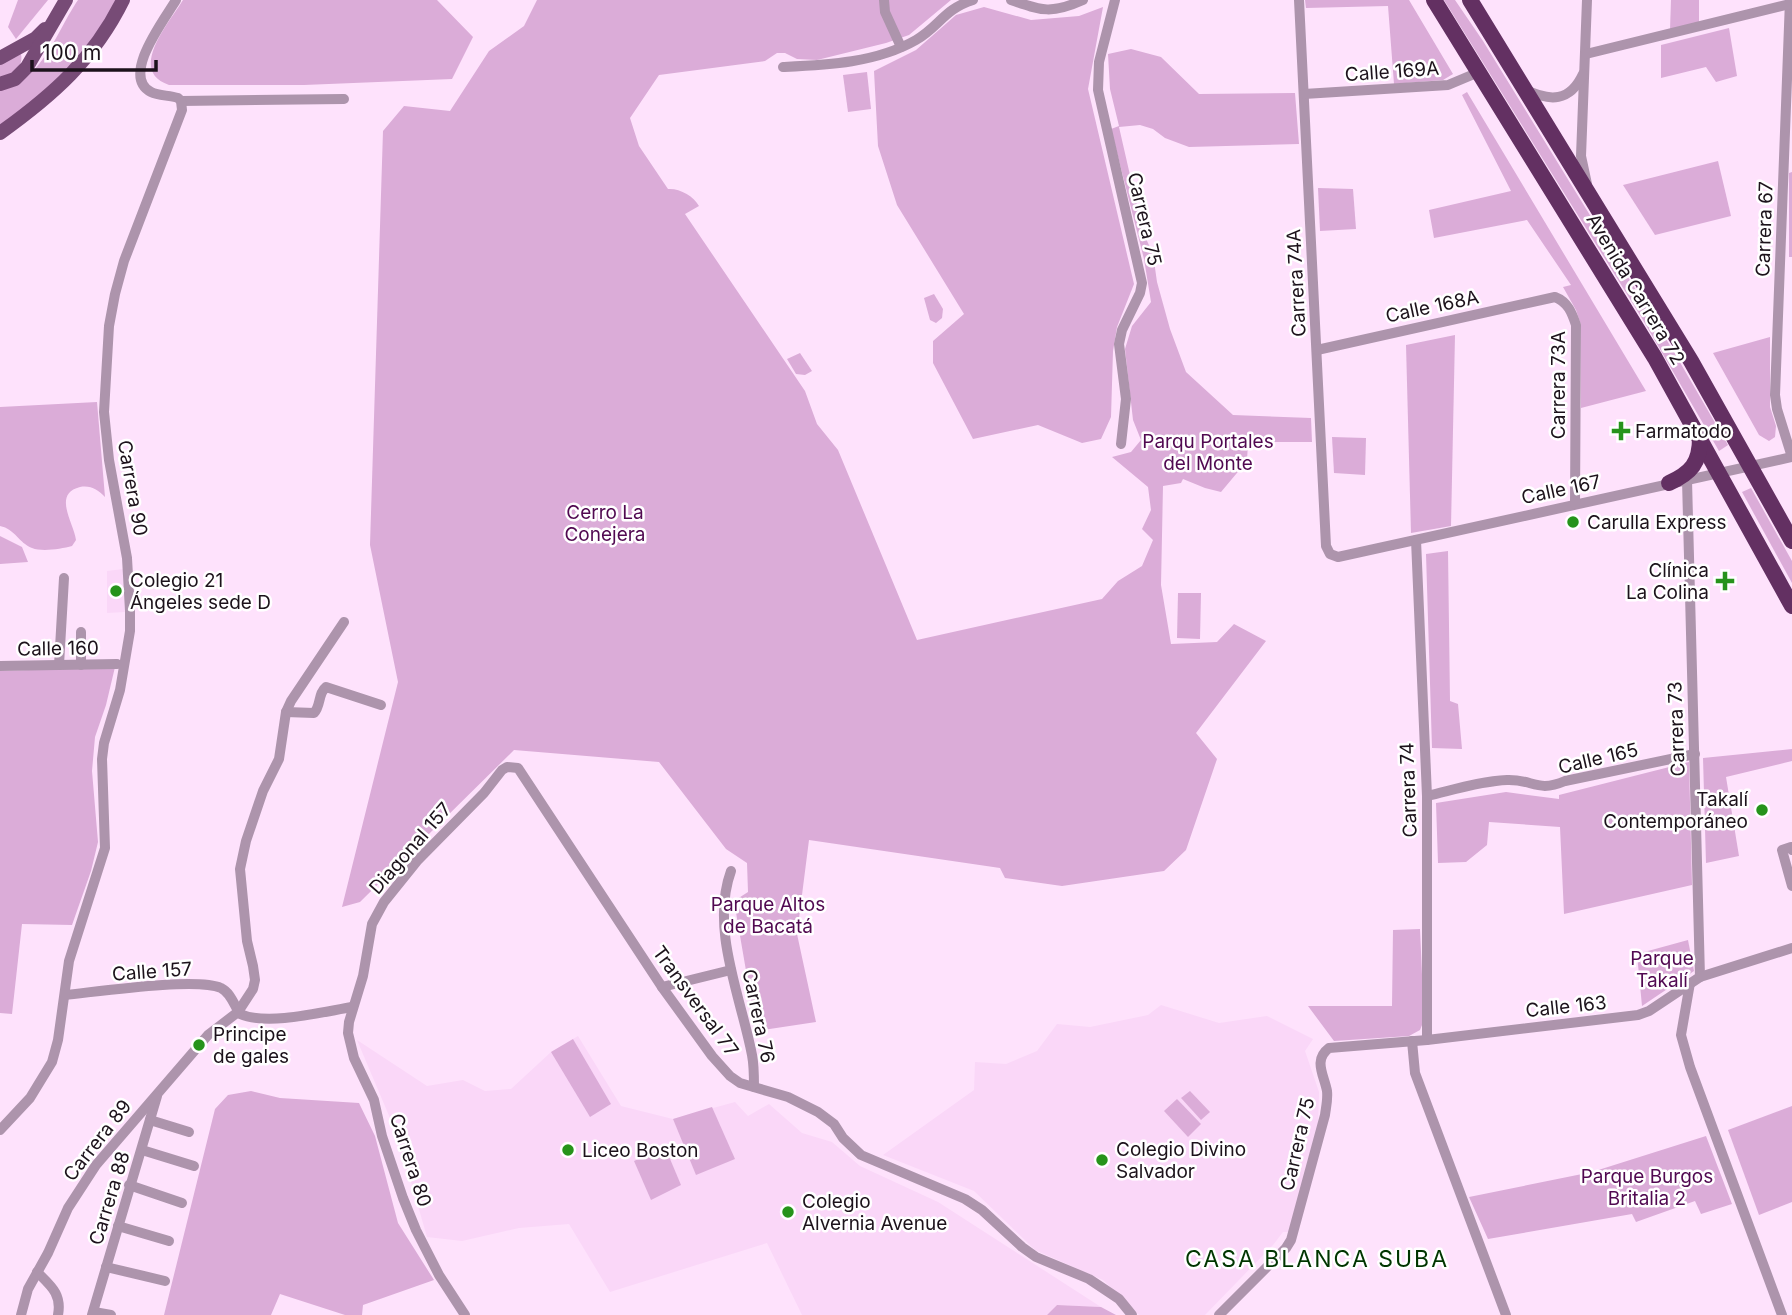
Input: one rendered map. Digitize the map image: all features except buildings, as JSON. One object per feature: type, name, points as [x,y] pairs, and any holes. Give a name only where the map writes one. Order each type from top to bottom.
[{"type":"highway","name":"Avenida Carrera 72","points":[[1434,0],[1655,358],[1792,606]]},
{"type":"highway","name":"Avenida Carrera 72","points":[[1469,0],[1691,361],[1792,541]]},
{"type":"highway","points":[[1669,483],[1688,473],[1697,462],[1700,438]]},
{"type":"main road","points":[[0,84],[15,79],[26,67],[66,0]]},
{"type":"main road","points":[[0,132],[61,86],[78,68],[91,53],[123,0]]},
{"type":"main road","points":[[0,58],[36,38],[49,26]]},
{"type":"street","points":[[176,0],[141,60],[139,71],[142,83],[148,90],[181,101],[344,99]]},
{"type":"street","points":[[884,0],[885,12],[901,47]]},
{"type":"street","points":[[782,67],[821,66],[870,58],[901,47],[925,34],[952,8],[973,0]]},
{"type":"street","points":[[1011,0],[1049,11],[1059,10],[1083,0]]},
{"type":"street","name":"Carrera 75","points":[[1115,0],[1099,62],[1098,90],[1142,283],[1122,330],[1119,344],[1126,400],[1121,444]]},
{"type":"street","name":"Carrera 74A","points":[[1299,0],[1326,546],[1330,554],[1338,557]]},
{"type":"street","points":[[1587,0],[1581,156],[1588,191]]},
{"type":"street","points":[[1587,54],[1790,2]]},
{"type":"street","name":"Carrera 67","points":[[1790,2],[1788,168],[1775,395],[1792,457]]},
{"type":"street","points":[[1524,88],[1547,98],[1567,94],[1578,84],[1586,68]]},
{"type":"street","name":"Calle 169A","points":[[1304,94],[1448,85],[1479,72]]},
{"type":"street","name":"Carrera 90","points":[[0,1130],[30,1098],[52,1062],[58,1040],[69,961],[105,848],[101,778],[104,743],[120,690],[130,631],[128,567],[118,535],[104,412],[109,326],[124,261],[178,124],[182,110],[181,101]]},
{"type":"street","name":"Calle 168A","points":[[1317,350],[1555,297]]},
{"type":"street","name":"Carrera 73A","points":[[1555,297],[1567,306],[1576,326],[1575,504]]},
{"type":"street","name":"Calle 167","points":[[1338,557],[1792,457]]},
{"type":"street","name":"Carrera 73","points":[[1687,480],[1686,606],[1695,754],[1700,977]]},
{"type":"street","points":[[1575,483],[1582,494],[1593,500]]},
{"type":"street","name":"Carrera 74","points":[[1416,540],[1427,796],[1427,1040]]},
{"type":"street","points":[[59,665],[64,578]]},
{"type":"street","points":[[344,622],[286,712],[279,759],[261,798],[246,841],[240,869],[247,941],[255,980],[253,989],[238,1012],[244,1016],[266,1018],[352,1007]]},
{"type":"street","points":[[81,665],[82,632]]},
{"type":"street","name":"Calle 160","points":[[0,666],[117,664]]},
{"type":"street","points":[[286,712],[314,713],[322,690],[331,687],[381,705]]},
{"type":"street","name":"Calle 165","points":[[1427,796],[1511,780],[1543,788],[1551,787],[1565,781],[1695,754]]},
{"type":"street","name":"Transversal 77","points":[[507,767],[518,768],[662,987],[722,1069],[740,1083],[788,1097],[818,1112],[834,1124],[843,1138],[861,1154],[965,1199],[982,1210],[1036,1257],[1089,1279],[1119,1299],[1132,1315]]},
{"type":"street","name":"Diagonal 157","points":[[352,1007],[363,976],[372,924],[378,911],[417,861],[507,767]]},
{"type":"street","points":[[1792,850],[1791,847],[1782,850],[1792,886]]},
{"type":"street","name":"Carrera 76","points":[[731,871],[723,906],[731,970],[752,1055],[754,1087]]},
{"type":"street","name":"Calle 163","points":[[1329,1048],[1427,1040],[1629,1016],[1648,1011],[1700,977],[1792,948]]},
{"type":"street","points":[[662,987],[731,970]]},
{"type":"street","name":"Calle 157","points":[[65,995],[192,984],[221,988],[228,993],[238,1012]]},
{"type":"street","points":[[1690,984],[1681,1035],[1782,1315]]},
{"type":"street","points":[[1661,1003],[1675,1005],[1684,1017]]},
{"type":"street","name":"Carrera 80","points":[[352,1007],[348,1033],[354,1058],[374,1100],[382,1136],[403,1198],[433,1264],[465,1315]]},
{"type":"street","name":"Carrera 89","points":[[21,1315],[28,1289],[68,1208],[96,1166],[208,1035],[238,1012]]},
{"type":"street","points":[[1412,1041],[1415,1073],[1506,1315]]},
{"type":"street","name":"Carrera 75","points":[[1219,1315],[1286,1248],[1295,1230],[1325,1115],[1326,1090],[1320,1062],[1321,1056],[1329,1048]]},
{"type":"street","name":"Carrera 88","points":[[93,1313],[159,1090]]},
{"type":"street","points":[[150,1120],[190,1132]]},
{"type":"street","points":[[142,1150],[194,1166]]},
{"type":"street","points":[[129,1185],[182,1203]]},
{"type":"street","points":[[118,1226],[169,1241]]},
{"type":"street","points":[[106,1267],[165,1281]]},
{"type":"street","points":[[37,1272],[55,1290],[60,1303],[58,1315]]},
{"type":"street","points":[[93,1313],[111,1315]]},
{"type":"shaded area","name":"Colegio 21 Ángeles sede D","points":[[123,569],[125,612],[107,613],[107,571]]},
{"type":"shaded area","name":"Colegio Divino Salvador","points":[[1161,1005],[1219,1023],[1267,1016],[1313,1039],[1305,1051],[1319,1092],[1318,1130],[1289,1232],[1283,1232],[1205,1315],[1139,1315],[1103,1280],[1035,1250],[974,1191],[883,1155],[974,1090],[975,1062],[1006,1064],[1037,1051],[1057,1024],[1090,1027],[1148,1015]]},
{"type":"shaded area","points":[[578,1036],[621,1106],[673,1119],[735,1102],[748,1116],[769,1104],[802,1133],[832,1142],[860,1166],[938,1202],[1101,1307],[1057,1305],[1047,1315],[802,1315],[767,1243],[610,1292],[569,1224],[519,1228],[462,1241],[427,1237],[398,1137],[357,1040],[427,1086],[463,1080],[485,1091],[511,1089],[551,1052]]},
{"type":"green space","points":[[18,0],[48,0],[16,39],[8,27]]},
{"type":"green space","points":[[78,0],[120,0],[85,59],[0,129],[0,89],[27,77],[37,66]]},
{"type":"green space","points":[[183,0],[437,0],[473,37],[452,79],[304,85],[169,85],[157,78],[152,69],[151,58],[161,33]]},
{"type":"green space","name":"Cerro La Conejera","points":[[537,0],[951,0],[909,35],[886,43],[817,60],[797,59],[785,53],[777,53],[765,61],[659,75],[630,118],[639,146],[668,189],[686,193],[699,206],[685,214],[805,391],[817,424],[838,450],[917,640],[1102,599],[1118,581],[1142,566],[1153,540],[1142,529],[1151,510],[1148,487],[1112,457],[1131,452],[1141,440],[1133,420],[1125,349],[1132,326],[1151,302],[1144,259],[1111,129],[1119,126],[1110,89],[1108,54],[1131,49],[1161,57],[1199,94],[1295,93],[1299,144],[1189,147],[1140,125],[1119,127],[1143,232],[1153,254],[1157,282],[1170,329],[1186,372],[1233,415],[1311,418],[1312,442],[1248,442],[1247,461],[1221,492],[1183,479],[1181,483],[1163,486],[1161,585],[1171,644],[1217,642],[1234,624],[1266,641],[1196,733],[1217,759],[1186,850],[1164,871],[1062,886],[1005,878],[1000,868],[809,840],[797,934],[816,1022],[763,1030],[754,1017],[734,901],[748,892],[747,863],[726,849],[659,762],[514,750],[360,902],[342,907],[398,682],[370,545],[383,131],[404,106],[450,111],[489,51],[524,26]]},
{"type":"green space","points":[[1305,0],[1409,0],[1453,74],[1443,80],[1394,84],[1388,6],[1306,8]]},
{"type":"green space","points":[[1444,0],[1455,0],[1483,41],[1674,352],[1728,445],[1719,451],[1643,320]]},
{"type":"green space","points":[[1671,0],[1699,0],[1699,23],[1670,30]]},
{"type":"green space","points":[[984,7],[1031,20],[1079,16],[1103,7],[1088,89],[1134,284],[1117,327],[1113,351],[1111,417],[1101,439],[1082,443],[1038,425],[973,439],[933,363],[933,341],[964,314],[897,205],[878,146],[874,71],[916,50],[956,15]]},
{"type":"green space","points":[[1729,28],[1737,76],[1716,82],[1706,67],[1661,78],[1661,45]]},
{"type":"green space","points":[[21,54],[19,67],[0,81],[0,64]]},
{"type":"green space","points":[[867,72],[871,109],[848,112],[843,75]]},
{"type":"green space","points":[[1467,92],[1646,391],[1581,408],[1581,325],[1563,287],[1571,285],[1527,220],[1434,238],[1429,210],[1511,191],[1462,95]]},
{"type":"green space","points":[[1718,161],[1731,216],[1655,235],[1623,185]]},
{"type":"green space","points":[[1792,172],[1792,257],[1789,257],[1789,173]]},
{"type":"green space","points":[[1318,188],[1353,189],[1356,229],[1320,231]]},
{"type":"green space","points":[[934,294],[943,309],[942,318],[936,323],[930,320],[924,298]]},
{"type":"green space","points":[[1455,335],[1451,526],[1411,533],[1406,345]]},
{"type":"green space","points":[[1770,337],[1770,407],[1776,426],[1775,437],[1769,441],[1759,435],[1713,353]]},
{"type":"green space","points":[[800,353],[812,371],[805,375],[796,374],[787,359]]},
{"type":"green space","points":[[97,402],[105,497],[88,487],[72,491],[66,502],[76,540],[72,546],[46,550],[32,548],[10,530],[0,526],[0,407]]},
{"type":"green space","points":[[1332,437],[1366,438],[1365,475],[1334,473]]},
{"type":"green space","points":[[1751,488],[1792,561],[1792,583],[1742,492]]},
{"type":"green space","points":[[0,536],[22,547],[28,562],[0,564]]},
{"type":"green space","points":[[1448,551],[1450,701],[1458,704],[1462,749],[1432,748],[1426,554]]},
{"type":"green space","points":[[1178,593],[1201,593],[1200,639],[1177,638]]},
{"type":"green space","points":[[115,667],[95,737],[92,771],[98,842],[91,871],[72,925],[22,924],[12,1014],[0,1013],[0,671]]},
{"type":"green space","points":[[1792,749],[1792,761],[1726,777],[1739,856],[1706,863],[1703,758]]},
{"type":"green space","points":[[1689,762],[1692,885],[1564,914],[1560,827],[1489,822],[1487,845],[1466,862],[1438,863],[1436,803],[1506,792],[1559,799],[1559,795]]},
{"type":"green space","points":[[1420,929],[1424,1020],[1420,1030],[1409,1036],[1334,1041],[1308,1006],[1392,1006],[1393,930]]},
{"type":"green space","name":"Parque Takalí","points":[[1688,940],[1694,971],[1642,1006],[1637,954]]},
{"type":"green space","points":[[573,1039],[611,1104],[590,1117],[551,1052]]},
{"type":"green space","points":[[251,1091],[280,1098],[359,1103],[375,1136],[398,1223],[434,1280],[363,1305],[362,1315],[345,1315],[280,1294],[271,1315],[164,1315],[215,1109],[228,1095]]},
{"type":"green space","points":[[1190,1091],[1210,1112],[1201,1120],[1181,1098]]},
{"type":"green space","points":[[1177,1099],[1201,1124],[1188,1137],[1164,1111]]},
{"type":"green space","points":[[1792,1106],[1792,1202],[1759,1215],[1728,1130]]},
{"type":"green space","points":[[712,1107],[735,1159],[696,1175],[673,1119]]},
{"type":"green space","name":"Parque Burgos Britalia 2","points":[[1706,1136],[1732,1204],[1701,1214],[1695,1201],[1636,1222],[1632,1214],[1488,1239],[1469,1197],[1592,1172]]},
{"type":"green space","points":[[665,1147],[681,1185],[651,1200],[634,1161]]},
{"type":"green space","points":[[1057,1305],[1101,1307],[1116,1315],[1047,1315]]},
{"type":"place","name":"Farmatodo","points":[[1621,431]]},
{"type":"place","name":"Carulla Express","points":[[1573,522]]},
{"type":"place","name":"Clínica La Colina","points":[[1725,581]]},
{"type":"place","name":"Colegio 21 Ángeles sede D","points":[[116,591]]},
{"type":"place","name":"Takalí Contemporáneo","points":[[1762,810]]},
{"type":"place","name":"Principe de gales","points":[[199,1045]]},
{"type":"place","name":"Liceo Boston","points":[[568,1150]]},
{"type":"place","name":"Colegio Divino Salvador","points":[[1102,1160]]},
{"type":"place","name":"Colegio Alvernia Avenue","points":[[788,1212]]},
{"type":"district","name":"CASA BLANCA SUBA","points":[[1317,1259]]},
{"type":"park label","name":"Parqu Portales del Monte","points":[[1208,452]]},
{"type":"park label","name":"Parque Altos de Bacatá","points":[[768,915]]}]
